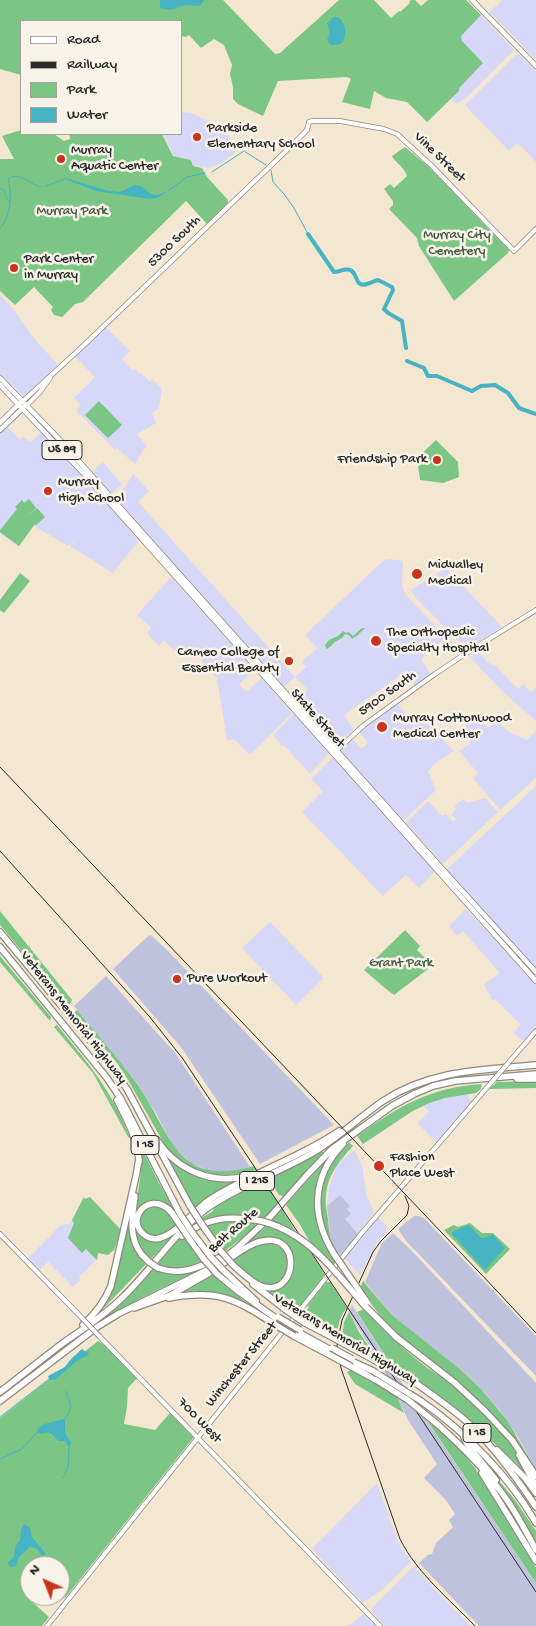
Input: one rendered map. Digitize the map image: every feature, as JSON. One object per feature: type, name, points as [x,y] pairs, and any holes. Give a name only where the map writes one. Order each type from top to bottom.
[{"type":"highway","name":"Veterans Memorial Highway","points":[[0,932],[104,1057],[127,1089],[190,1206],[204,1229],[233,1265],[248,1280],[305,1323],[417,1384],[467,1422],[501,1460],[536,1507]]},
{"type":"highway","name":"Veterans Memorial Highway","points":[[0,947],[107,1078],[121,1100],[192,1238],[225,1272],[277,1320],[297,1333],[352,1359],[421,1401],[463,1435],[489,1460],[536,1523]]},
{"type":"highway","name":"Belt Route","points":[[0,1392],[124,1297],[173,1239],[206,1210],[231,1194],[293,1164],[317,1150],[383,1102],[415,1084],[463,1072],[536,1064]]},
{"type":"highway","name":"Belt Route","points":[[0,1401],[118,1314],[209,1269],[237,1248],[270,1217],[332,1149],[392,1106],[433,1086],[455,1081],[536,1074]]},
{"type":"highway","points":[[510,1076],[519,1079],[536,1079]]},
{"type":"highway","points":[[107,1078],[130,1127],[137,1147],[139,1159],[138,1177],[131,1224],[134,1242],[142,1255],[158,1268],[175,1272],[192,1270],[237,1248]]},
{"type":"highway","points":[[127,1089],[166,1152],[192,1171],[211,1178],[234,1179],[252,1175],[276,1165]]},
{"type":"highway","points":[[277,1320],[217,1274],[203,1258],[192,1238],[176,1219],[166,1207],[152,1204],[142,1209],[137,1220],[140,1231],[146,1236],[153,1238],[162,1237],[171,1232],[218,1194],[323,1141],[383,1102]]},
{"type":"highway","points":[[365,1303],[325,1240],[318,1214],[319,1190],[322,1176],[334,1153],[372,1119]]},
{"type":"highway","points":[[61,1345],[93,1316],[107,1297],[114,1276],[139,1159]]},
{"type":"highway","points":[[143,1275],[174,1243],[192,1229],[204,1223],[227,1217],[256,1220],[278,1225],[301,1238],[317,1251],[396,1337],[470,1396],[512,1440],[536,1476]]},
{"type":"highway","points":[[157,1301],[190,1285],[255,1243],[264,1240],[272,1240],[284,1246],[290,1256],[292,1266],[286,1280],[269,1287],[261,1286],[233,1265]]},
{"type":"highway","points":[[118,1314],[157,1301],[192,1294],[210,1294],[240,1303],[277,1320]]},
{"type":"highway","points":[[297,1333],[328,1354],[376,1380],[414,1404],[466,1451],[502,1493],[519,1519]]},
{"type":"highway","points":[[337,1352],[372,1371]]},
{"type":"highway","points":[[467,1422],[517,1470],[536,1493]]},
{"type":"highway","points":[[498,1424],[514,1447],[536,1486]]},
{"type":"highway","points":[[463,1435],[467,1444],[503,1490],[536,1550]]},
{"type":"highway","points":[[466,1451],[480,1469],[536,1562]]},
{"type":"main road","points":[[472,0],[536,66]]},
{"type":"main road","name":"Vine Street","points":[[309,122],[337,121],[382,128],[397,134],[441,175],[514,250],[536,229]]},
{"type":"main road","name":"5300 South","points":[[0,430],[51,376],[302,135],[308,128],[309,122]]},
{"type":"main road","name":"State Street","points":[[0,378],[335,752],[536,972]]},
{"type":"main road","name":"State Street","points":[[0,385],[23,405]]},
{"type":"main road","name":"5300 South","points":[[0,423],[23,405]]},
{"type":"main road","name":"5900 South","points":[[335,752],[364,725],[443,669],[536,610]]},
{"type":"main road","name":"State Street","points":[[335,752],[536,980]]},
{"type":"main road","name":"Winchester Street","points":[[47,1626],[365,1229],[536,1031]]},
{"type":"main road","name":"700 West","points":[[0,1234],[380,1626]]},
{"type":"shaded area","points":[[502,0],[536,0],[536,60],[490,12]]},
{"type":"shaded area","points":[[481,15],[514,50],[466,98],[456,104],[451,98],[459,91],[461,35]]},
{"type":"shaded area","points":[[516,55],[520,55],[536,71],[536,162],[518,143],[509,151],[465,105]]},
{"type":"shaded area","name":"Parkside Elementary School","points":[[182,112],[191,113],[219,126],[240,149],[221,163],[209,168],[193,166],[192,160],[174,156],[164,135],[182,135]]},
{"type":"shaded area","points":[[0,295],[14,310],[32,336],[58,365],[24,397],[0,374]]},
{"type":"shaded area","points":[[106,327],[130,351],[122,359],[133,371],[135,369],[150,382],[152,379],[162,389],[159,408],[152,413],[156,423],[137,434],[147,446],[135,464],[117,448],[115,450],[76,410],[81,405],[74,398],[95,377],[75,357]]},
{"type":"shaded area","name":"Murray High School","points":[[7,427],[20,440],[23,437],[31,442],[42,431],[139,540],[113,573],[70,546],[76,539],[68,546],[34,526],[18,547],[0,533],[0,433]]},
{"type":"shaded area","points":[[103,462],[122,484],[111,494],[91,473]]},
{"type":"shaded area","points":[[133,474],[149,491],[138,502],[295,677],[283,688],[114,498],[125,487]]},
{"type":"shaded area","name":"The Orthopedic Specialty Hospital","points":[[388,559],[403,561],[402,584],[405,594],[446,637],[421,659],[431,674],[415,685],[405,672],[344,715],[354,730],[335,744],[295,701],[308,690],[295,677],[306,667],[302,662],[317,648],[305,635],[383,561]]},
{"type":"shaded area","points":[[446,568],[502,627],[468,648],[465,648],[415,597],[411,590]]},
{"type":"shaded area","points":[[171,577],[255,670],[239,684],[246,692],[262,678],[292,713],[251,754],[234,739],[228,741],[227,739],[217,678],[192,649],[182,658],[164,640],[159,646],[147,633],[151,628],[137,615]]},
{"type":"shaded area","points":[[476,650],[492,666],[494,664],[518,689],[523,684],[530,692],[536,687],[536,721],[500,689],[470,657]]},
{"type":"shaded area","points":[[397,704],[412,720],[419,715],[454,751],[428,771],[436,790],[402,822],[341,753],[352,739],[362,749],[368,742],[359,732]]},
{"type":"shaded area","points":[[295,713],[329,751],[310,774],[284,745],[282,746],[274,737],[274,734]]},
{"type":"shaded area","points":[[476,716],[488,728],[495,720],[509,732],[527,740],[536,731],[536,778],[500,810],[473,778],[478,773],[459,751],[470,744],[469,741],[475,737],[465,726]]},
{"type":"shaded area","points":[[332,758],[335,758],[435,871],[419,888],[406,875],[383,896],[302,812],[323,791],[311,779]]},
{"type":"shaded area","points":[[536,786],[536,969],[446,870]]},
{"type":"shaded area","points":[[485,798],[498,812],[443,864],[406,823],[428,801],[442,816],[446,814],[453,822],[456,819],[451,814],[457,809],[454,806],[463,799],[467,803]]},
{"type":"shaded area","points":[[466,909],[536,984],[536,1027],[525,1040],[522,1040],[513,1033],[521,1025],[495,999],[492,1000],[484,984],[500,973],[463,931],[457,936],[449,926]]},
{"type":"shaded area","points":[[270,922],[324,978],[296,1005],[242,948]]},
{"type":"shaded area","points":[[151,935],[334,1125],[260,1164],[181,1047],[113,969]]},
{"type":"shaded area","points":[[106,976],[176,1054],[250,1167],[232,1172],[210,1171],[192,1164],[177,1151],[137,1083],[74,1006]]},
{"type":"shaded area","points":[[466,1094],[472,1101],[436,1142],[417,1123],[429,1112],[423,1106],[445,1098]]},
{"type":"shaded area","points":[[354,1150],[362,1165],[367,1198],[374,1212],[358,1234],[345,1219],[349,1211],[340,1195],[327,1206],[329,1187],[336,1168]]},
{"type":"shaded area","points":[[340,1195],[350,1206],[347,1209],[351,1214],[345,1219],[358,1234],[341,1255],[336,1251],[331,1242],[327,1206]]},
{"type":"shaded area","points":[[84,1197],[85,1199],[90,1197],[114,1250],[108,1255],[98,1253],[97,1259],[79,1277],[80,1280],[73,1287],[48,1262],[39,1271],[27,1259],[61,1225],[70,1224]]},
{"type":"shaded area","points":[[414,1216],[424,1218],[536,1336],[536,1376],[407,1242],[398,1229]]},
{"type":"shaded area","points":[[377,1219],[380,1219],[388,1228],[386,1230],[387,1233],[377,1243],[360,1275],[344,1258]]},
{"type":"shaded area","points":[[393,1233],[536,1383],[536,1470],[502,1413],[481,1389],[460,1369],[392,1315],[365,1282],[382,1243]]},
{"type":"shaded area","points":[[352,1305],[424,1417],[536,1583],[536,1626],[479,1626],[419,1563],[432,1554],[436,1543],[453,1527],[449,1520],[455,1514],[446,1500],[424,1478],[437,1464],[408,1420],[384,1370],[349,1312]]},
{"type":"shaded area","points":[[377,1483],[395,1534],[411,1562],[377,1594],[363,1603],[312,1549]]},
{"type":"shaded area","points":[[414,1566],[471,1626],[385,1626],[371,1609]]},
{"type":"shaded area","points":[[364,1614],[376,1626],[349,1626],[362,1615]]},
{"type":"green space","points":[[0,0],[223,0],[275,54],[280,53],[339,0],[374,0],[391,18],[410,3],[411,0],[415,0],[421,6],[428,0],[466,0],[481,15],[461,36],[462,41],[483,63],[459,88],[459,91],[427,122],[407,102],[386,98],[374,91],[370,109],[342,102],[351,79],[347,77],[278,81],[263,116],[238,104],[233,99],[230,74],[232,65],[224,45],[214,39],[201,48],[189,35],[182,37],[182,20],[20,20],[20,75],[0,69]]},
{"type":"green space","name":"Murray Park","points":[[20,130],[20,135],[55,135],[64,141],[70,139],[69,135],[162,135],[173,156],[191,160],[193,166],[202,168],[207,177],[228,200],[228,203],[207,224],[186,201],[83,302],[75,304],[62,317],[54,315],[51,310],[53,307],[34,287],[15,305],[0,291],[0,159],[14,159],[2,136]]},
{"type":"green space","name":"Murray City Cemetery","points":[[405,147],[429,167],[509,250],[508,253],[454,301],[419,246],[417,238],[389,209],[393,205],[393,201],[384,189],[390,184],[394,188],[407,176],[392,156]]},
{"type":"green space","points":[[99,401],[122,425],[108,438],[85,415]]},
{"type":"green space","name":"Friendship Park","points":[[436,440],[458,462],[459,477],[443,483],[420,480],[417,458]]},
{"type":"green space","points":[[29,499],[36,508],[28,516],[37,508],[45,517],[35,524],[19,546],[0,532],[0,530],[17,509],[15,507],[22,500],[24,503]]},
{"type":"green space","points":[[20,573],[30,581],[4,613],[0,610],[0,600]]},
{"type":"green space","points":[[362,628],[365,628],[352,639],[349,635],[345,634],[326,648],[325,645],[329,640],[338,636],[343,631],[349,632],[353,636]]},
{"type":"green space","points":[[0,911],[72,1000],[70,1004],[65,1003],[0,925]]},
{"type":"green space","name":"Grant Park","points":[[405,930],[420,946],[417,950],[425,958],[422,961],[428,969],[394,995],[364,970]]},
{"type":"green space","points":[[0,956],[51,1017],[50,1021],[0,962]]},
{"type":"green space","points":[[77,1010],[135,1081],[178,1151],[191,1162],[206,1169],[227,1171],[254,1166],[256,1170],[232,1175],[219,1175],[196,1170],[175,1157],[166,1147],[117,1063],[74,1013]]},
{"type":"green space","points":[[57,1025],[107,1091],[130,1138],[93,1073],[54,1027]]},
{"type":"green space","points":[[536,1081],[536,1088],[489,1089],[497,1082]]},
{"type":"green space","points":[[482,1084],[481,1089],[476,1093],[445,1098],[411,1112],[363,1144],[357,1136],[415,1100],[446,1089]]},
{"type":"green space","points":[[136,1137],[181,1221],[175,1213],[151,1202],[135,1220],[151,1240],[179,1228],[150,1260],[143,1254],[139,1246],[134,1227],[141,1169]]},
{"type":"green space","points":[[349,1142],[353,1146],[335,1169],[327,1189],[326,1202],[329,1228],[335,1249],[338,1252],[335,1252],[323,1223],[321,1194],[329,1167]]},
{"type":"green space","points":[[163,1150],[195,1175],[239,1180],[220,1190],[194,1209]]},
{"type":"green space","points":[[321,1151],[324,1152],[282,1199],[283,1196],[279,1195],[268,1178],[295,1166]]},
{"type":"green space","points":[[332,1153],[316,1194],[315,1212],[319,1229],[336,1261],[332,1266],[311,1244],[286,1205]]},
{"type":"green space","points":[[263,1180],[279,1204],[264,1219],[233,1215],[200,1219],[213,1211],[214,1207]]},
{"type":"green space","points":[[84,1197],[85,1199],[90,1197],[121,1230],[114,1250],[108,1255],[98,1253],[97,1260],[86,1249],[82,1253],[68,1238],[74,1223],[72,1220]]},
{"type":"green space","points":[[154,1206],[168,1212],[177,1225],[162,1234],[153,1236],[143,1230],[140,1225],[140,1219],[142,1213]]},
{"type":"green space","points":[[282,1209],[297,1234],[271,1221]]},
{"type":"green space","points":[[128,1220],[130,1220],[133,1244],[144,1263],[147,1263],[101,1311],[109,1296]]},
{"type":"green space","points":[[220,1220],[255,1221],[256,1227],[225,1251],[204,1224]]},
{"type":"green space","points":[[470,1223],[482,1233],[493,1233],[510,1249],[486,1274],[444,1230],[454,1225],[458,1227]]},
{"type":"green space","points":[[268,1225],[305,1244],[325,1275],[296,1312],[259,1286],[274,1288],[287,1278],[293,1267],[292,1255],[270,1238],[245,1245]]},
{"type":"green space","points":[[183,1235],[205,1263],[181,1270],[156,1264]]},
{"type":"green space","points":[[262,1243],[276,1245],[284,1251],[288,1259],[288,1268],[284,1276],[278,1282],[269,1285],[254,1280],[232,1259]]},
{"type":"green space","points":[[152,1267],[153,1270],[174,1274],[184,1274],[200,1270],[132,1303],[94,1327],[92,1325],[121,1303]]},
{"type":"green space","points":[[213,1272],[227,1287],[257,1311],[214,1293],[183,1293],[183,1291]]},
{"type":"green space","points":[[363,1281],[392,1315],[460,1369],[481,1389],[507,1420],[536,1472],[504,1428],[482,1404],[401,1339],[379,1315],[360,1289]]},
{"type":"green space","points":[[326,1282],[330,1282],[347,1308],[341,1317],[337,1335],[335,1329],[330,1331],[301,1314],[305,1309],[308,1309],[309,1307],[307,1306]]},
{"type":"green space","points":[[364,1309],[402,1347],[426,1367],[449,1382],[484,1413],[517,1453],[529,1479],[515,1462],[451,1405],[391,1365],[357,1312]]},
{"type":"green space","points":[[349,1312],[359,1332],[376,1357],[368,1352],[367,1348],[363,1349],[350,1343],[347,1336],[344,1339],[342,1338],[344,1322]]},
{"type":"green space","points":[[98,1341],[107,1347],[137,1378],[128,1388],[124,1424],[155,1430],[170,1413],[194,1437],[70,1592],[70,1556],[20,1556],[20,1606],[37,1606],[49,1617],[42,1626],[0,1626],[0,1418]]},
{"type":"green space","points":[[351,1370],[396,1395],[404,1413],[355,1384],[347,1372]]},
{"type":"green space","points":[[424,1416],[459,1448],[475,1468],[536,1568],[536,1583]]},
{"type":"green space","points":[[491,1471],[515,1500],[536,1531],[536,1544],[510,1499]]},
{"type":"water","points":[[160,0],[204,1],[199,6],[185,5],[170,10],[160,8]]},
{"type":"water","points":[[334,17],[341,19],[345,28],[343,42],[338,45],[331,45],[327,40],[330,33],[327,23]]},
{"type":"water","points":[[65,178],[109,191],[120,192],[135,185],[141,186],[151,194],[158,195],[168,191],[157,198],[150,199],[96,191],[65,179],[45,187]]},
{"type":"water","points":[[469,1225],[482,1238],[493,1235],[505,1248],[485,1270],[452,1234],[452,1232]]},
{"type":"water","points":[[82,1349],[86,1352],[89,1351],[88,1355],[78,1360],[56,1379],[49,1379],[48,1376],[65,1367]]},
{"type":"water","points":[[64,1419],[65,1432],[71,1443],[69,1448],[65,1441],[59,1441],[50,1433],[41,1434],[37,1432],[44,1424]]},
{"type":"water","points":[[24,1524],[30,1528],[32,1537],[46,1554],[42,1556],[36,1548],[30,1547],[19,1557],[16,1566],[11,1567],[7,1563],[14,1557],[15,1547],[20,1540],[21,1529]]},
{"type":"waterway","points":[[212,172],[244,151],[266,165]]},
{"type":"waterway","points":[[271,170],[273,182],[294,208],[308,234]]},
{"type":"waterway","points":[[168,191],[187,177],[205,173]]},
{"type":"waterway","points":[[0,228],[6,221],[10,205],[9,178],[22,178],[41,187]]},
{"type":"waterway","points":[[0,188],[5,191],[9,201]]},
{"type":"waterway","points":[[308,234],[334,272],[350,270],[361,284],[366,285],[378,280],[392,287],[393,290],[384,309],[402,321],[406,348]]},
{"type":"waterway","points":[[407,361],[424,368],[428,376],[437,376],[472,391],[481,386],[495,385],[508,393],[519,408],[536,414]]},
{"type":"waterway","points":[[0,1417],[49,1379]]},
{"type":"waterway","points":[[64,1419],[71,1408],[66,1391]]},
{"type":"waterway","points":[[0,1459],[22,1449],[37,1432]]},
{"type":"waterway","points":[[63,1478],[68,1468],[69,1448]]},
{"type":"tram line","points":[[0,767],[536,1333]]},
{"type":"tram line","points":[[405,1196],[409,1206],[407,1215],[381,1241],[373,1252],[342,1320],[337,1345],[341,1368],[400,1539],[424,1574],[475,1626]]},
{"type":"railway","points":[[0,851],[149,1016],[183,1059],[536,1592]]},
{"type":"place","name":"Parkside Elementary School","points":[[197,137]]},
{"type":"place","name":"Murray Aquatic Center","points":[[61,159]]},
{"type":"place","name":"Park Center in Murray","points":[[14,268]]},
{"type":"place","name":"Friendship Park","points":[[437,460]]},
{"type":"place","name":"Murray High School","points":[[48,491]]},
{"type":"place","name":"Midvalley Medical","points":[[417,574]]},
{"type":"place","name":"The Orthopedic Specialty Hospital","points":[[376,641]]},
{"type":"place","name":"Cameo College of Essential Beauty","points":[[289,661]]},
{"type":"place","name":"Murray Cottonwood Medical Center","points":[[382,727]]},
{"type":"place","name":"Pure Workout","points":[[177,979]]},
{"type":"place","name":"Fashion Place West","points":[[379,1166]]}]
